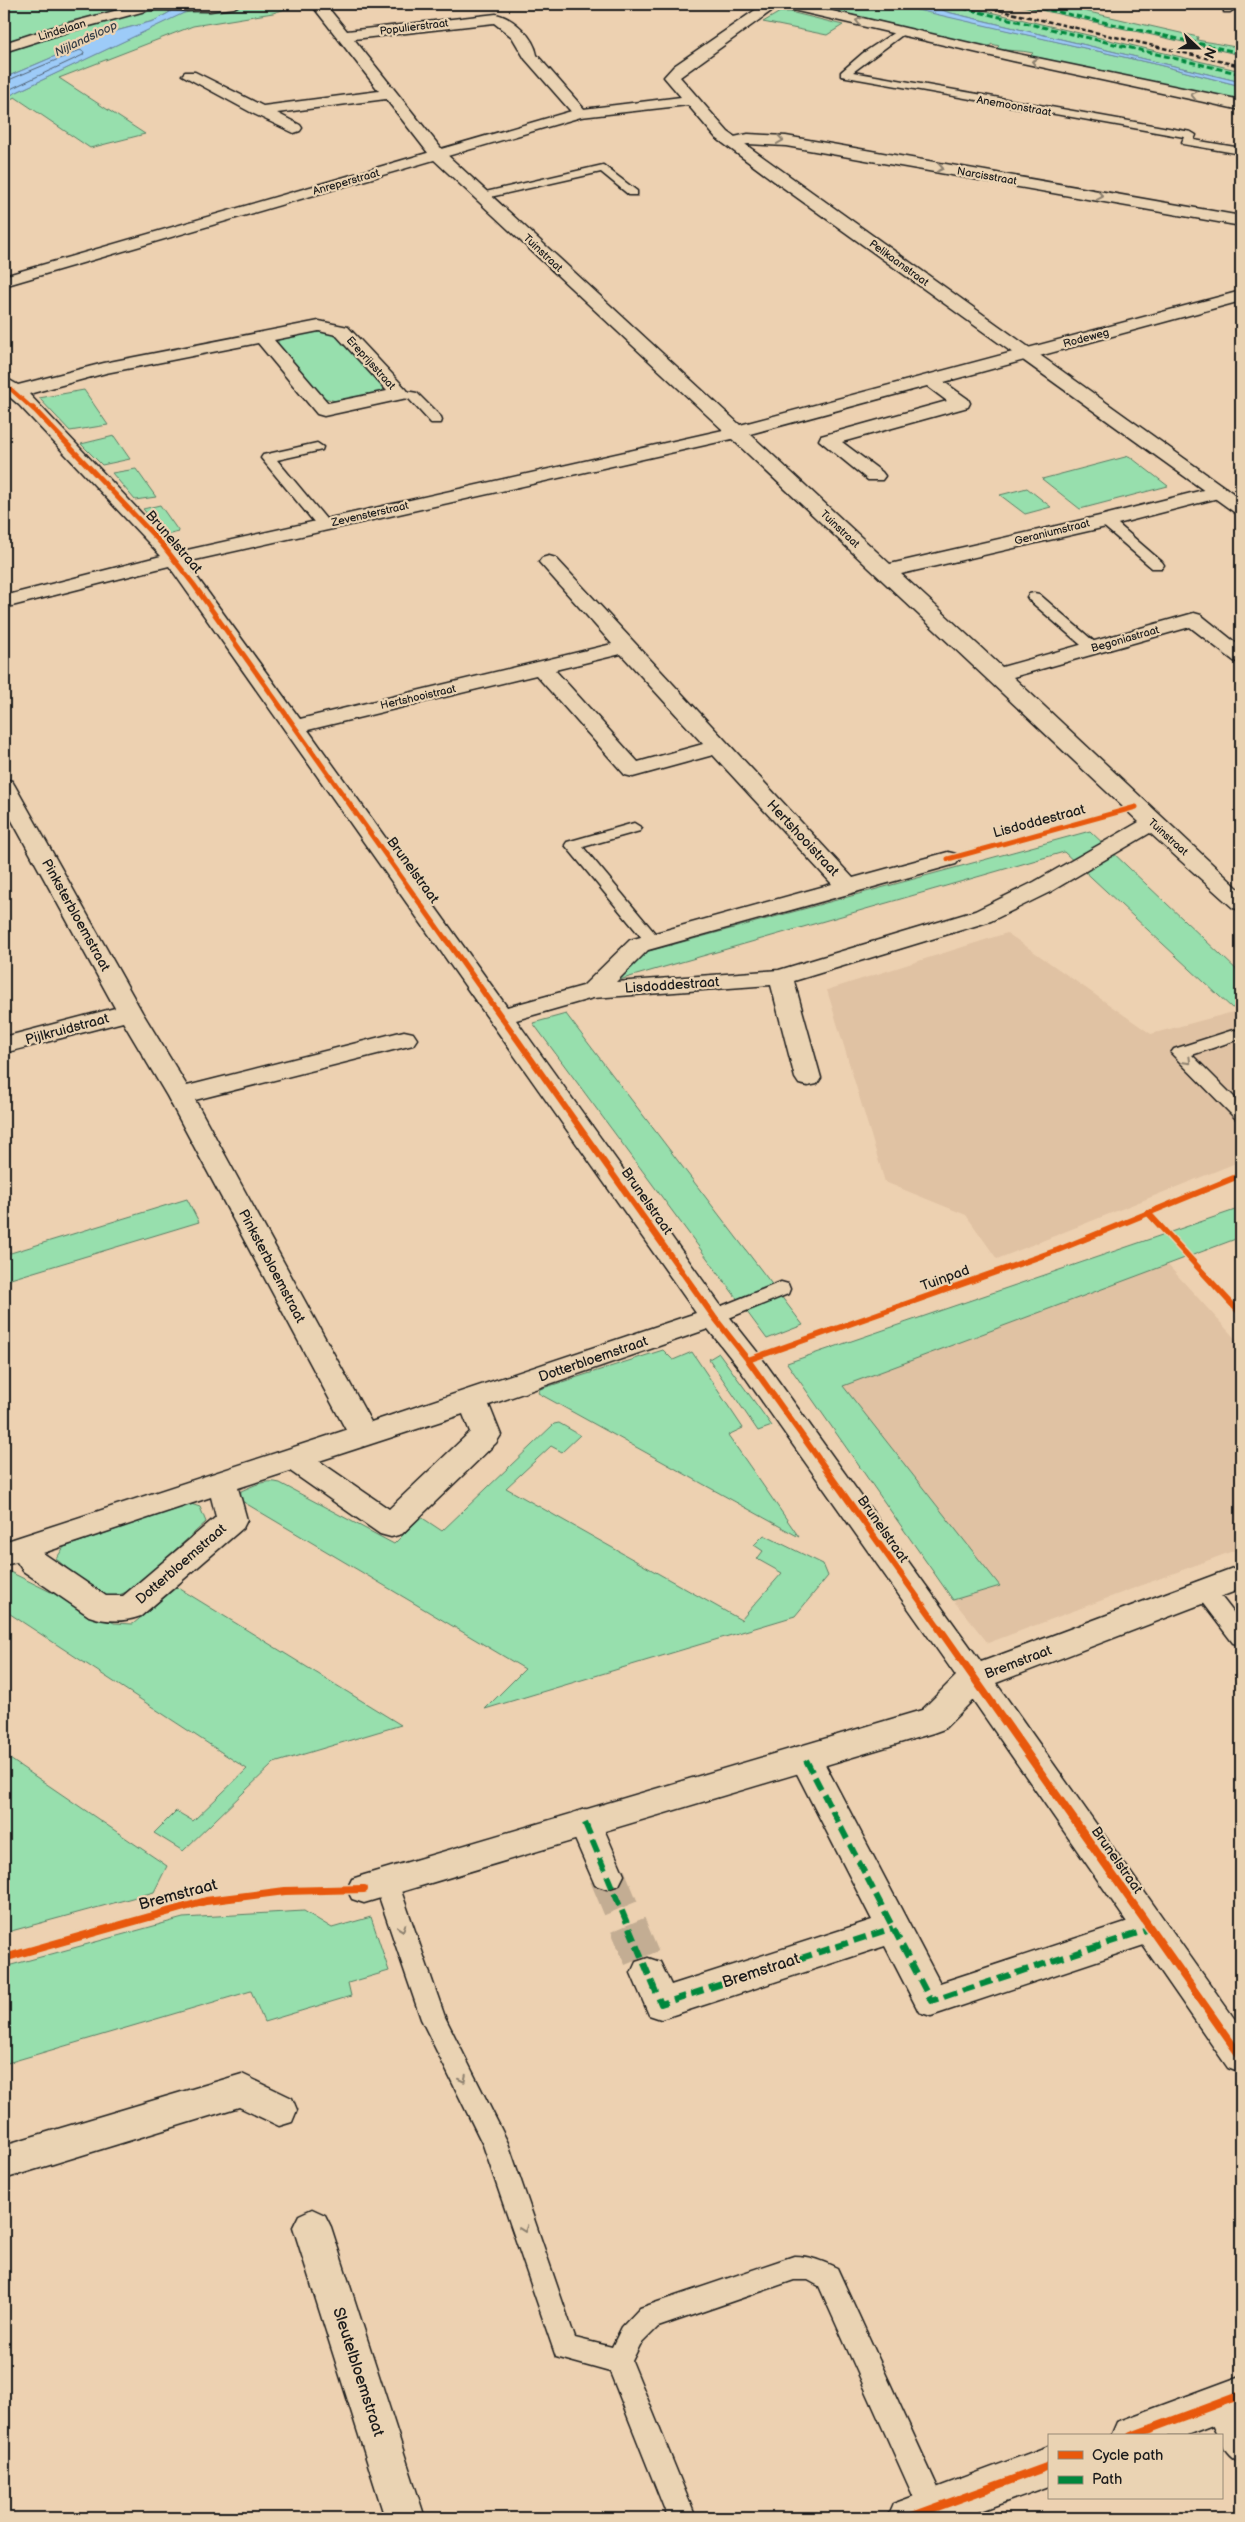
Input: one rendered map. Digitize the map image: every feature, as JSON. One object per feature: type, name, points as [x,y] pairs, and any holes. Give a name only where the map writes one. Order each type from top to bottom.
[{"type":"street","name":"Lindelaan","points":[[4,48],[62,29],[148,5],[210,7],[234,4]]},
{"type":"street","points":[[318,4],[438,155]]},
{"type":"street","name":"Pelikaanstraat","points":[[774,4],[742,24],[679,69],[672,77],[716,129],[1025,354],[1241,508]]},
{"type":"street","points":[[784,4],[1241,105]]},
{"type":"street","name":"Populierstraat","points":[[344,36],[496,18],[504,20],[530,50],[530,56],[580,113]]},
{"type":"street","points":[[511,28],[533,25]]},
{"type":"street","points":[[190,75],[294,128]]},
{"type":"street","points":[[260,111],[389,94]]},
{"type":"street","name":"Anreperstraat","points":[[4,281],[580,113],[691,100]]},
{"type":"street","name":"Narcisstraat","points":[[732,142],[748,139],[786,141],[1241,221]]},
{"type":"street","name":"Tuinstraat","points":[[438,155],[1241,903]]},
{"type":"street","name":"Rodeweg","points":[[736,432],[1241,296]]},
{"type":"street","name":"Ereprijsstraat","points":[[9,388],[310,326],[336,328],[342,331],[400,394]]},
{"type":"street","name":"Ereprijsstraat","points":[[262,337],[324,410],[400,394]]},
{"type":"street","points":[[876,476],[828,440],[961,403],[930,380]]},
{"type":"street","name":"Brunelstraat","points":[[9,388],[175,559],[502,1016],[714,1317],[748,1360],[975,1678],[1241,2056]]},
{"type":"street","name":"Zevensterstraat","points":[[4,602],[175,559],[736,432]]},
{"type":"street","name":"Geraniumstraat","points":[[885,571],[1106,521],[1219,492]]},
{"type":"street","name":"Hertshooistraat","points":[[549,562],[847,886]]},
{"type":"street","name":"Begoniastraat","points":[[998,676],[1194,619],[1239,652]]},
{"type":"street","name":"Hertshooistraat","points":[[295,727],[628,646]]},
{"type":"street","points":[[542,668],[633,770],[718,747]]},
{"type":"street","name":"Pinksterbloemstraat","points":[[4,786],[11,812],[180,1096],[364,1436]]},
{"type":"street","name":"Lisdoddestraat","points":[[502,1016],[592,991],[782,977],[983,916],[1042,887],[1142,828],[1155,824]]},
{"type":"street","name":"Lisdoddestraat","points":[[592,991],[639,945],[948,859]]},
{"type":"street","points":[[782,977],[808,1078]]},
{"type":"street","name":"Pijlkruidstraat","points":[[4,1045],[130,1012]]},
{"type":"street","points":[[180,1096],[404,1039]]},
{"type":"street","name":"Dotterbloemstraat","points":[[14,1551],[472,1400],[714,1317]]},
{"type":"street","points":[[292,1458],[391,1526],[486,1435],[472,1400]]},
{"type":"street","name":"Dotterbloemstraat","points":[[14,1551],[100,1608],[130,1608],[232,1520],[222,1483]]},
{"type":"street","name":"Bremstraat","points":[[375,1886],[806,1760],[933,1720],[975,1678],[1241,1578]]},
{"type":"street","points":[[806,1760],[931,2001],[1150,1929]]},
{"type":"street","points":[[585,1824],[607,1875]]},
{"type":"street","name":"Bremstraat","points":[[648,1973],[661,2004],[893,1928]]},
{"type":"street","points":[[4,2162],[242,2090],[279,2110]]},
{"type":"street","name":"Sleutelbloemstraat","points":[[312,2227],[405,2518]]},
{"type":"street","points":[[1136,2434],[1229,2400]]},
{"type":"street","points":[[920,2514],[1048,2466]]},
{"type":"lane","points":[[1227,10],[1239,4]]},
{"type":"lane","name":"Anemoonstraat","points":[[901,31],[867,55],[845,74],[1191,135],[1188,142],[1241,151]]},
{"type":"lane","points":[[481,196],[603,168],[633,193]]},
{"type":"lane","points":[[400,394],[413,396],[436,420]]},
{"type":"lane","points":[[317,447],[268,458],[324,525]]},
{"type":"lane","points":[[1106,521],[1158,565]]},
{"type":"lane","points":[[1034,597],[1093,648]]},
{"type":"lane","points":[[634,828],[573,845],[653,941]]},
{"type":"lane","points":[[1238,1037],[1180,1053],[1241,1114]]},
{"type":"lane","points":[[714,1317],[781,1289]]},
{"type":"lane","points":[[1204,1591],[1241,1637]]},
{"type":"lane","points":[[375,1886],[433,2019],[495,2143],[564,2348],[619,2361]]},
{"type":"lane","points":[[682,2518],[619,2361],[631,2336],[649,2317],[794,2268],[810,2268],[828,2277],[920,2514]]},
{"type":"lane","points":[[1229,2400],[1241,2450]]},
{"type":"shaded area","points":[[1007,933],[1151,1034],[1233,1012],[1241,1019],[1241,1161],[997,1259],[966,1215],[885,1182],[827,990]]},
{"type":"shaded area","points":[[1146,1241],[1241,1345],[1241,1548],[988,1643],[953,1600],[787,1363]]},
{"type":"green space","points":[[4,4],[130,4],[127,8],[4,44]]},
{"type":"green space","points":[[257,4],[286,4],[291,7],[273,13],[193,26],[59,78],[145,134],[90,148],[15,97],[4,102],[4,98],[183,13]]},
{"type":"green space","points":[[806,4],[891,4],[911,8],[1159,65],[1241,86],[1241,100],[1030,56],[1033,53],[1024,51],[996,49],[999,46],[992,44],[988,47]]},
{"type":"green space","points":[[937,4],[956,4],[1241,71],[1241,82],[947,12],[936,7]]},
{"type":"green space","points":[[1014,4],[1054,4],[1198,37],[1197,40],[1241,48],[1241,55]]},
{"type":"green space","points":[[144,11],[172,11],[154,21],[112,32],[4,78],[4,52],[40,39]]},
{"type":"green space","points":[[780,12],[790,12],[843,25],[827,35],[763,22]]},
{"type":"green space","points":[[321,329],[338,334],[384,389],[381,392],[339,402],[321,397],[278,345],[278,340],[285,335]]},
{"type":"green space","points":[[84,390],[108,425],[70,431],[39,398]]},
{"type":"green space","points":[[114,436],[130,459],[102,465],[81,444]]},
{"type":"green space","points":[[1129,456],[1168,486],[1080,509],[1042,479]]},
{"type":"green space","points":[[136,469],[156,497],[135,500],[112,473]]},
{"type":"green space","points":[[1027,488],[1051,507],[1025,514],[1000,495]]},
{"type":"green space","points":[[160,505],[179,532],[166,535],[143,509]]},
{"type":"green space","points":[[1090,831],[1241,974],[1241,1005],[1232,1008],[1064,852],[619,980],[642,953]]},
{"type":"green space","points":[[566,1014],[803,1325],[767,1339],[533,1023]]},
{"type":"green space","points":[[187,1199],[199,1222],[4,1281],[4,1255]]},
{"type":"green space","points":[[1241,1208],[1241,1237],[843,1386],[1000,1586],[953,1600],[787,1363]]},
{"type":"green space","points":[[663,1350],[673,1360],[692,1352],[743,1428],[728,1435],[799,1537],[538,1393],[540,1389]]},
{"type":"green space","points":[[719,1353],[772,1426],[758,1431],[709,1359]]},
{"type":"green space","points":[[559,1423],[580,1435],[562,1452],[551,1446],[506,1488],[741,1620],[782,1573],[757,1559],[763,1551],[754,1545],[764,1535],[823,1564],[828,1576],[795,1616],[485,1709],[525,1669],[240,1500],[241,1491],[260,1483],[280,1483],[394,1544],[421,1517],[442,1531],[554,1424]]},
{"type":"green space","points":[[191,1504],[200,1507],[206,1522],[131,1590],[114,1597],[100,1596],[56,1559],[64,1547]]},
{"type":"green space","points":[[4,1569],[114,1623],[133,1624],[177,1587],[401,1725],[274,1763],[183,1851],[154,1833],[176,1811],[193,1821],[247,1769],[4,1610]]},
{"type":"green space","points":[[4,1755],[167,1866],[154,1892],[4,1933]]},
{"type":"green space","points":[[304,1911],[332,1928],[371,1917],[389,1971],[348,1983],[351,1996],[264,2022],[251,1991],[4,2064],[4,1967],[183,1918]]},
{"type":"water","points":[[891,4],[937,4],[936,7],[947,12],[1241,82],[1241,86],[1159,65]]},
{"type":"water","points":[[172,11],[186,12],[4,98],[4,78],[112,32],[154,21]]},
{"type":"tunnel","points":[[607,1875],[648,1973]]},
{"type":"railway","points":[[972,4],[1241,66]]},
{"type":"marked path","points":[[945,4],[1241,74]]},
{"type":"marked path","points":[[1023,4],[1241,53]]},
{"type":"marked path","points":[[806,1760],[931,2001],[1150,1929]]},
{"type":"marked path","points":[[585,1823],[661,2004],[893,1928]]},
{"type":"cycle path","points":[[4,383],[26,401],[161,543],[194,585],[714,1317],[748,1360],[975,1678],[1241,2057]]},
{"type":"cycle path","points":[[948,859],[1136,807]]},
{"type":"cycle path","name":"Tuinpad","points":[[748,1360],[1058,1250],[1241,1175]]},
{"type":"cycle path","points":[[1150,1215],[1241,1314]]},
{"type":"cycle path","points":[[4,1958],[206,1901],[285,1891],[364,1889]]},
{"type":"cycle path","points":[[1136,2434],[1241,2395]]},
{"type":"cycle path","points":[[907,2518],[1048,2466]]},
{"type":"water label","name":"Nijlandsloop","points":[[86,39]]}]
